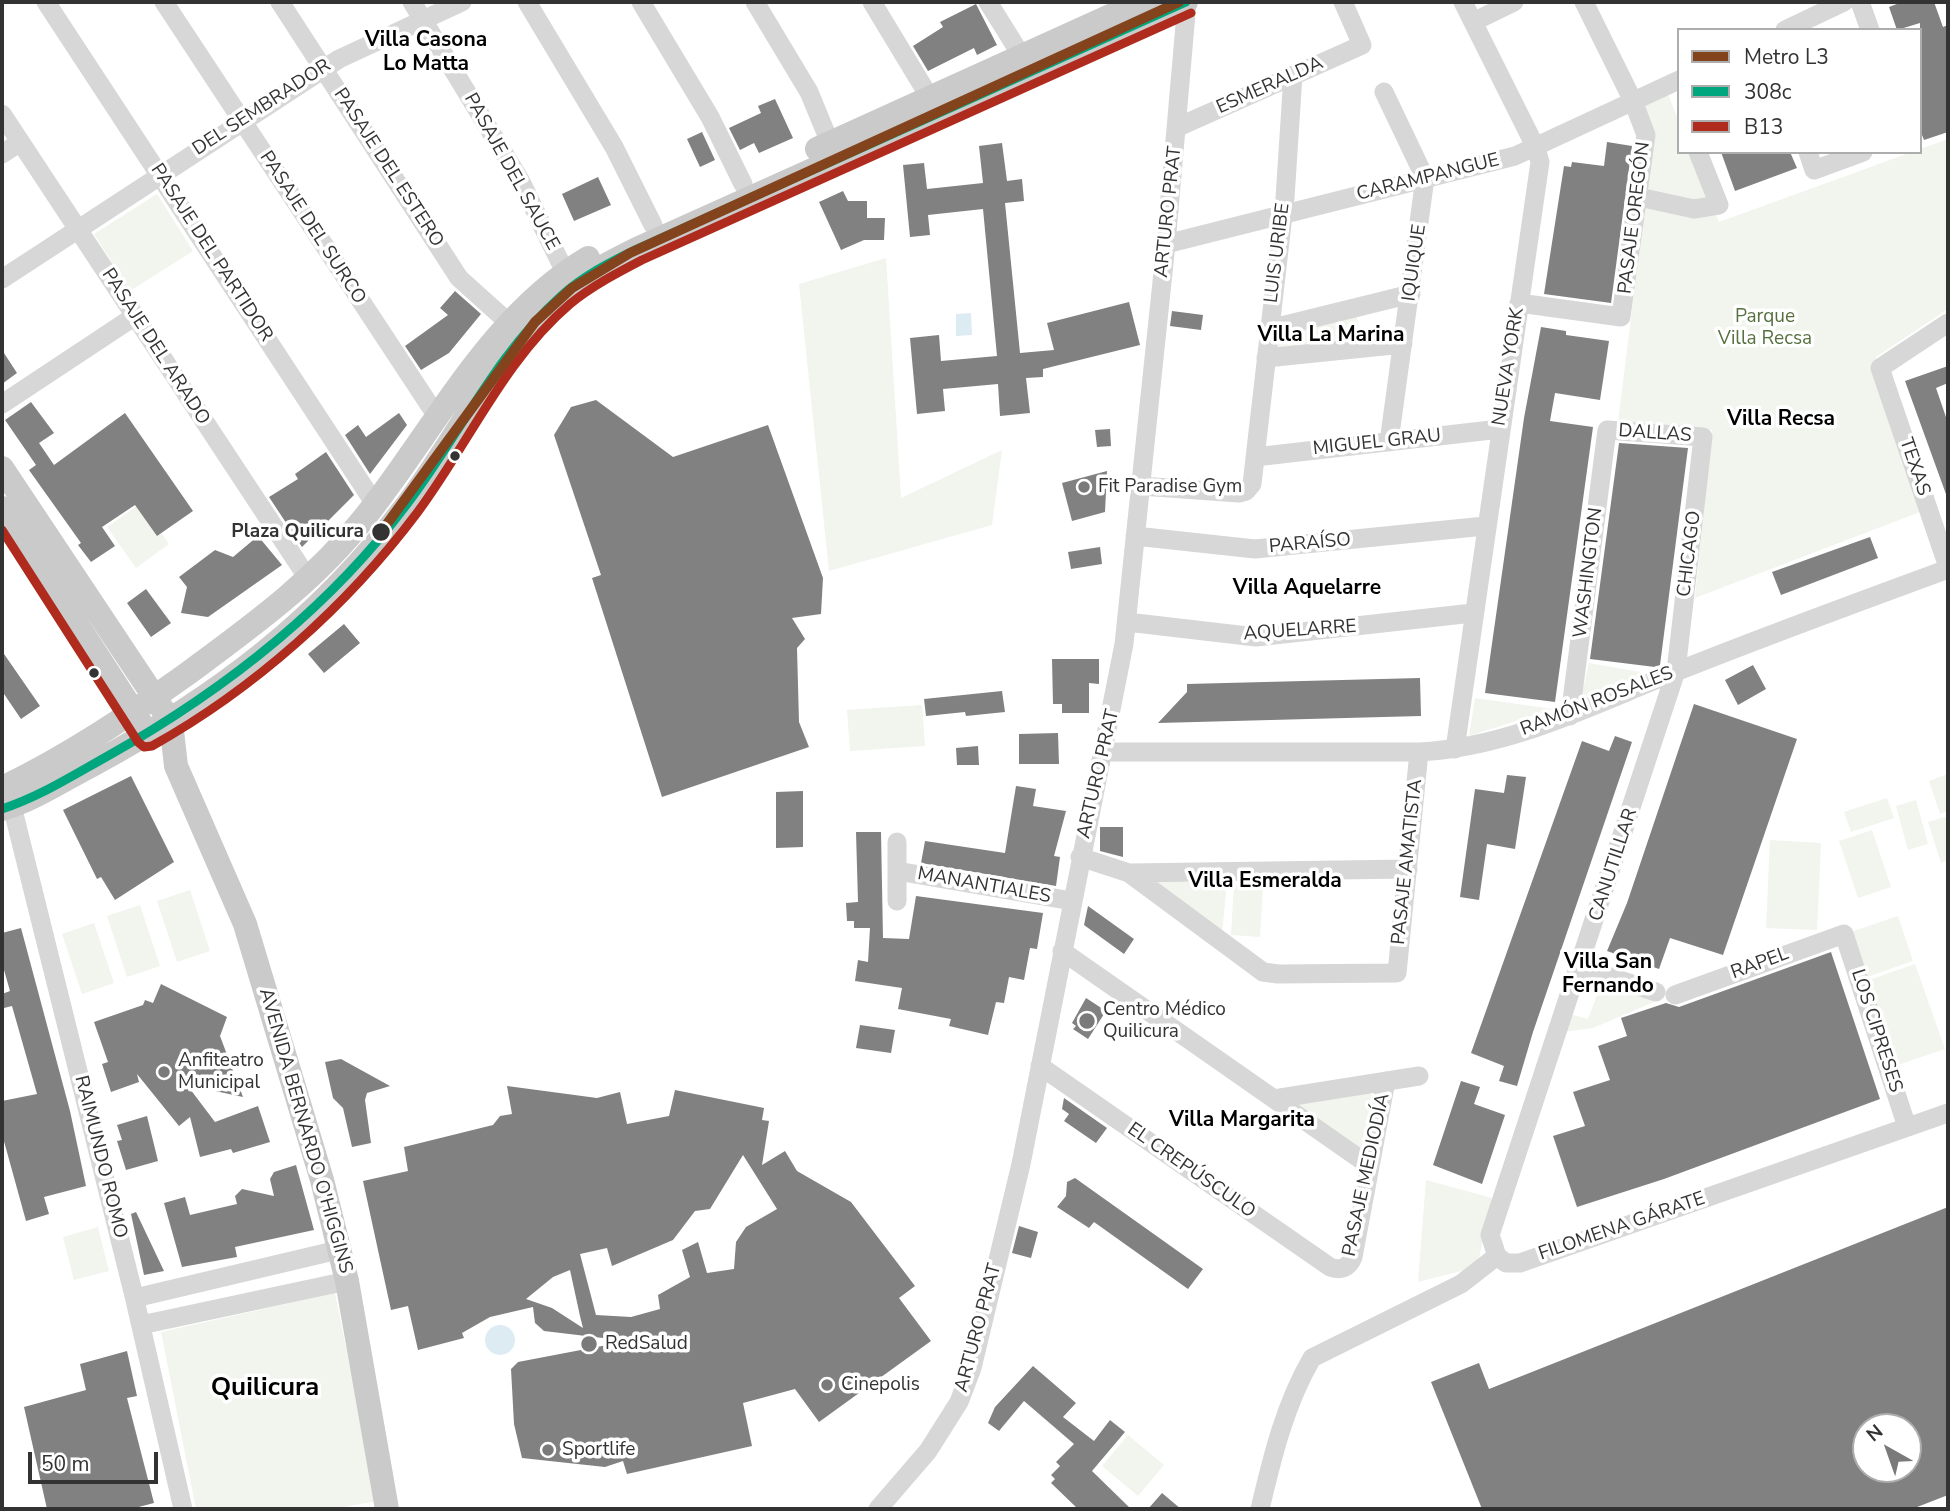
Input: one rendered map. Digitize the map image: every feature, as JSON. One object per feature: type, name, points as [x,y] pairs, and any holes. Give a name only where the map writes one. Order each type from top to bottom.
[{"type":"main road","points":[[5,801],[260,621],[309,580],[375,504],[509,323],[565,272],[653,225],[1141,2]]},
{"type":"main road","points":[[5,801],[148,735],[170,722],[279,642],[347,578],[408,505],[527,333],[589,275],[648,244],[1186,2]]},
{"type":"main road","name":"AVENIDA BERNARDO O'HIGGINS","points":[[2,468],[170,722],[176,766],[245,924],[300,1100],[347,1281],[387,1509]]},
{"type":"main road","name":"AVENIDA BERNARDO O'HIGGINS","points":[[2,508],[148,735],[176,766]]},
{"type":"street","name":"PASAJE DEL PARTIDOR","points":[[46,2],[375,504]]},
{"type":"street","name":"PASAJE DEL SURCO","points":[[164,2],[438,418]]},
{"type":"street","name":"PASAJE DEL ESTERO","points":[[280,2],[459,278],[509,323]]},
{"type":"street","name":"PASAJE DEL SAUCE","points":[[412,2],[520,180],[565,272]]},
{"type":"street","name":"DEL SEMBRADOR","points":[[2,279],[323,68],[462,2]]},
{"type":"street","points":[[527,2],[614,147],[653,225]]},
{"type":"street","points":[[641,2],[710,117],[743,184]]},
{"type":"street","points":[[755,2],[809,92],[831,143]]},
{"type":"street","points":[[872,2],[930,98]]},
{"type":"street","points":[[988,2],[1021,55]]},
{"type":"street","name":"ARTURO PRAT","points":[[878,1509],[952,1418],[967,1385],[1021,1164],[1080,857],[1116,700],[1127,622],[1178,127],[1186,2]]},
{"type":"street","name":"ESMERALDA","points":[[1178,127],[1362,45],[1343,2]]},
{"type":"street","name":"NUEVA YORK","points":[[1455,749],[1485,526],[1540,166],[1536,148],[1463,2]]},
{"type":"street","points":[[1473,22],[1514,2]]},
{"type":"street","name":"PASAJE OREGÓN","points":[[1519,303],[1622,317],[1647,143],[1644,125],[1584,2]]},
{"type":"street","points":[[1789,28],[1844,2]]},
{"type":"street","points":[[1860,2],[1869,28]]},
{"type":"street","name":"LUIS URIBE","points":[[1141,486],[1242,492],[1252,484],[1282,215],[1293,75]]},
{"type":"street","name":"CARAMPANGUE","points":[[1166,244],[1536,148],[1633,102],[1676,88]]},
{"type":"street","points":[[1384,92],[1425,178]]},
{"type":"street","name":"PASAJE DEL ARADO","points":[[2,114],[309,580]]},
{"type":"street","points":[[2,154],[20,142]]},
{"type":"street","points":[[1639,197],[1694,209],[1719,205],[1699,154]]},
{"type":"street","points":[[1811,161],[1851,154]]},
{"type":"street","name":"IQUIQUE","points":[[1388,442],[1411,294],[1425,178]]},
{"type":"street","points":[[1269,329],[1411,294]]},
{"type":"street","points":[[2,404],[135,316]]},
{"type":"street","name":"TEXAS","points":[[1948,323],[1880,368],[1948,568]]},
{"type":"street","points":[[1266,358],[1403,344]]},
{"type":"street","name":"MIGUEL GRAU","points":[[1255,457],[1500,429]]},
{"type":"street","name":"DALLAS","points":[[1608,430],[1703,437]]},
{"type":"street","name":"WASHINGTON","points":[[1570,716],[1608,430]]},
{"type":"street","name":"CHICAGO","points":[[1676,671],[1703,437]]},
{"type":"street","name":"PARAÍSO","points":[[1135,536],[1255,549],[1485,526]]},
{"type":"street","name":"RAMÓN ROSALES","points":[[1103,752],[1419,752],[1455,749],[1570,716],[1676,671],[1948,568]]},
{"type":"street","name":"AQUELARRE","points":[[1127,622],[1256,637],[1473,613]]},
{"type":"street","name":"CANUTILLAR","points":[[1497,1256],[1490,1235],[1581,967],[1676,671]]},
{"type":"street","name":"PASAJE AMATISTA","points":[[1129,873],[1263,972],[1397,973],[1419,752]]},
{"type":"street","name":"RAIMUNDO ROMO","points":[[5,801],[135,1298],[183,1509]]},
{"type":"street","name":"MANANTIALES","points":[[897,842],[897,901]]},
{"type":"street","points":[[1080,857],[1129,873],[1408,869]]},
{"type":"street","name":"MANANTIALES","points":[[897,871],[1072,901]]},
{"type":"street","name":"RAPEL","points":[[1581,967],[1666,993],[1844,934]]},
{"type":"street","name":"LOS CIPRESES","points":[[1844,934],[1907,1127]]},
{"type":"street","points":[[1062,951],[1370,1166]]},
{"type":"street","name":"EL CREPÚSCULO","points":[[1040,1066],[1330,1267],[1345,1268]]},
{"type":"street","points":[[1275,1100],[1419,1076]]},
{"type":"street","name":"PASAJE MEDIODÍA","points":[[1345,1268],[1353,1257],[1386,1081]]},
{"type":"street","name":"FILOMENA GÁRATE","points":[[1497,1256],[1506,1263],[1520,1263],[1948,1112]]},
{"type":"street","points":[[135,1298],[338,1250]]},
{"type":"street","points":[[1260,1509],[1269,1469],[1286,1416],[1301,1377],[1312,1359],[1461,1284],[1497,1256]]},
{"type":"street","points":[[232,1275],[238,1305]]},
{"type":"street","points":[[141,1325],[347,1281]]},
{"type":"green space","name":"Parque Villa Recsa","points":[[1668,94],[1677,117],[1677,154],[1692,154],[1719,222],[1906,154],[1922,154],[1922,148],[1948,139],[1948,309],[1876,357],[1874,377],[1920,512],[1695,598],[1712,430],[1618,422],[1653,142],[1638,109]]},
{"type":"green space","points":[[157,194],[193,251],[130,291],[94,234]]},
{"type":"green space","points":[[886,258],[901,498],[1002,450],[992,525],[829,571],[799,284]]},
{"type":"green space","points":[[1356,315],[1364,345],[1276,353],[1278,334]]},
{"type":"green space","points":[[141,503],[169,544],[136,568],[107,527]]},
{"type":"green space","points":[[1589,663],[1646,673],[1580,702]]},
{"type":"green space","points":[[1475,698],[1553,709],[1469,736]]},
{"type":"green space","points":[[922,705],[925,746],[850,751],[847,710]]},
{"type":"green space","points":[[1948,774],[1948,811],[1940,814],[1929,781]]},
{"type":"green space","points":[[1887,798],[1894,818],[1851,832],[1844,812]]},
{"type":"green space","points":[[1916,800],[1928,844],[1908,850],[1896,806]]},
{"type":"green space","points":[[1948,816],[1948,860],[1941,863],[1928,822]]},
{"type":"green space","points":[[1872,830],[1891,887],[1858,898],[1839,841]]},
{"type":"green space","points":[[1770,840],[1821,843],[1817,930],[1766,928]]},
{"type":"green space","points":[[1150,880],[1227,883],[1222,933]]},
{"type":"green space","points":[[1234,885],[1263,887],[1260,937],[1231,935]]},
{"type":"green space","points":[[190,890],[210,951],[177,962],[157,901]]},
{"type":"green space","points":[[140,905],[160,966],[127,977],[107,916]]},
{"type":"green space","points":[[1898,916],[1913,961],[1867,977],[1851,932]]},
{"type":"green space","points":[[94,923],[114,983],[82,994],[62,934]]},
{"type":"green space","points":[[1915,964],[1945,1049],[1895,1066],[1866,981]]},
{"type":"green space","points":[[1584,975],[1654,1002],[1593,1028],[1563,1032],[1570,1014],[1588,1019],[1600,987],[1582,980]]},
{"type":"green space","points":[[1365,1089],[1378,1101],[1367,1155],[1289,1102]]},
{"type":"green space","points":[[1426,1180],[1492,1198],[1477,1267],[1418,1282]]},
{"type":"green space","points":[[98,1227],[109,1271],[74,1280],[63,1237]]},
{"type":"green space","points":[[335,1293],[377,1501],[333,1509],[196,1509],[161,1332]]},
{"type":"green space","points":[[1128,1435],[1164,1465],[1138,1496],[1102,1466]]},
{"type":"shaded area","points":[[971,313],[972,335],[956,336],[956,314]]},
{"type":"shaded area","points":[[500,1325],[506,1326],[514,1334],[514,1346],[506,1354],[500,1355],[494,1354],[486,1346],[485,1340],[486,1334],[494,1326]]},
{"type":"building","points":[[1902,2],[1934,2],[1943,27],[1948,25],[1948,132],[1924,140],[1922,28],[1920,23],[1896,28],[1889,7]]},
{"type":"building","points":[[976,4],[997,45],[977,55],[974,48],[928,71],[913,46],[943,27],[940,22]]},
{"type":"building","points":[[775,99],[793,138],[759,153],[754,143],[740,150],[729,128],[761,113],[758,106]]},
{"type":"building","points":[[702,132],[715,160],[700,167],[687,139]]},
{"type":"building","points":[[1607,142],[1632,146],[1611,303],[1544,294],[1564,166],[1571,167],[1572,162],[1604,166]]},
{"type":"building","points":[[1002,143],[1007,181],[1022,179],[1024,201],[1005,203],[1020,353],[1054,350],[1047,323],[1129,302],[1140,345],[1043,369],[1043,377],[1026,378],[1030,413],[1000,416],[998,384],[943,389],[945,411],[917,414],[910,338],[939,335],[941,361],[997,356],[983,209],[928,215],[930,235],[910,237],[903,165],[924,163],[927,189],[983,183],[979,146]]},
{"type":"building","points":[[1722,154],[1791,154],[1797,168],[1735,191]]},
{"type":"building","points":[[598,177],[611,205],[574,221],[562,194]]},
{"type":"building","points":[[843,191],[848,201],[867,201],[867,218],[885,218],[884,240],[864,240],[841,250],[819,202]]},
{"type":"building","points":[[455,291],[481,314],[449,353],[421,370],[405,346],[448,315],[440,308]]},
{"type":"building","points":[[1172,311],[1203,315],[1201,330],[1170,326]]},
{"type":"building","points":[[1541,327],[1566,331],[1566,335],[1609,341],[1600,400],[1555,393],[1550,421],[1593,427],[1555,702],[1485,693],[1524,418]]},
{"type":"building","points":[[2,350],[17,373],[2,384]]},
{"type":"building","points":[[1948,366],[1948,383],[1936,388],[1948,423],[1947,497],[1905,381]]},
{"type":"building","points":[[596,400],[673,457],[768,425],[823,578],[821,614],[792,618],[805,639],[797,648],[799,722],[809,747],[662,797],[592,578],[601,575],[554,435],[571,407]]},
{"type":"building","points":[[31,402],[54,433],[39,443],[54,465],[125,413],[193,511],[157,536],[135,505],[102,527],[115,546],[91,562],[78,545],[81,543],[29,470],[36,465],[5,420]]},
{"type":"building","points":[[399,413],[407,425],[370,474],[345,435],[358,425],[366,437]]},
{"type":"building","points":[[1110,429],[1111,446],[1097,447],[1095,430]]},
{"type":"building","points":[[1619,443],[1688,448],[1660,665],[1655,667],[1590,659]]},
{"type":"building","points":[[326,452],[354,495],[302,547],[269,497],[298,479],[295,474]]},
{"type":"building","points":[[1107,471],[1105,512],[1072,521],[1062,483]]},
{"type":"building","points":[[258,536],[282,565],[208,617],[181,613],[187,587],[179,577],[215,550],[233,557]]},
{"type":"building","points":[[1870,537],[1878,558],[1781,595],[1772,572]]},
{"type":"building","points":[[1100,547],[1102,564],[1071,569],[1068,552]]},
{"type":"building","points":[[146,589],[171,623],[151,637],[127,603]]},
{"type":"building","points":[[344,624],[360,643],[324,673],[308,654]]},
{"type":"building","points":[[2,651],[40,706],[21,719],[2,691]]},
{"type":"building","points":[[1052,659],[1099,659],[1099,684],[1089,683],[1089,713],[1062,713],[1062,704],[1053,704]]},
{"type":"building","points":[[1753,665],[1766,689],[1738,705],[1725,680]]},
{"type":"building","points":[[1420,678],[1421,716],[1158,723],[1187,692],[1187,684]]},
{"type":"building","points":[[1002,691],[1005,712],[926,716],[924,699]]},
{"type":"building","points":[[1694,704],[1797,739],[1723,955],[1670,938],[1659,969],[1607,951],[1627,903]]},
{"type":"building","points":[[1058,733],[1059,764],[1019,764],[1019,734]]},
{"type":"building","points":[[1615,736],[1632,742],[1517,1086],[1499,1081],[1504,1066],[1471,1053],[1582,741],[1609,751]]},
{"type":"building","points":[[978,746],[979,765],[957,765],[956,748]]},
{"type":"building","points":[[1507,775],[1526,777],[1515,849],[1487,844],[1479,900],[1460,897],[1475,789],[1504,793]]},
{"type":"building","points":[[131,776],[174,862],[115,900],[101,877],[97,879],[63,810]]},
{"type":"building","points":[[1016,786],[1036,789],[1033,806],[1066,811],[1054,856],[1060,857],[1056,886],[921,863],[925,841],[1005,853]]},
{"type":"building","points":[[803,791],[803,847],[776,848],[776,792]]},
{"type":"building","points":[[1100,827],[1123,827],[1123,857],[1100,851]]},
{"type":"building","points":[[856,832],[881,832],[883,938],[909,939],[916,896],[1043,913],[1037,949],[1030,948],[1024,980],[1009,977],[1004,1003],[996,1002],[988,1035],[949,1026],[951,1019],[898,1009],[902,988],[855,981],[858,960],[868,962],[870,928],[854,928],[854,921],[847,921],[846,903],[858,902]]},
{"type":"building","points":[[1088,906],[1134,939],[1124,954],[1084,925]]},
{"type":"building","points":[[21,928],[70,1111],[86,1186],[44,1197],[49,1214],[26,1221],[2,1134],[2,1101],[37,1094],[12,1006],[4,1008],[2,997],[2,994],[10,991],[2,963],[2,933]]},
{"type":"building","points":[[1831,952],[1880,1099],[1664,1179],[1577,1207],[1553,1136],[1585,1126],[1573,1092],[1610,1080],[1598,1046],[1627,1036],[1621,1018],[1666,1003],[1679,1007]]},
{"type":"building","points":[[161,984],[227,1017],[220,1036],[243,1097],[187,1085],[215,1122],[258,1106],[270,1142],[233,1153],[231,1149],[200,1157],[190,1117],[179,1126],[137,1074],[139,1082],[111,1092],[102,1064],[108,1062],[94,1022],[143,1005],[145,1000],[153,1003]]},
{"type":"building","name":"Centro Médico Quilicura","points":[[1086,998],[1106,1011],[1088,1039],[1073,1029],[1076,1026],[1072,1023]]},
{"type":"building","points":[[860,1025],[895,1030],[891,1053],[856,1048]]},
{"type":"building","points":[[341,1059],[390,1086],[367,1093],[365,1100],[371,1143],[352,1147],[343,1108],[333,1098],[325,1062]]},
{"type":"building","points":[[1461,1081],[1480,1087],[1474,1104],[1505,1115],[1482,1184],[1433,1165]]},
{"type":"building","points":[[507,1086],[597,1098],[620,1092],[627,1124],[669,1116],[675,1090],[764,1108],[762,1120],[769,1121],[762,1165],[785,1151],[797,1171],[851,1202],[915,1286],[899,1298],[931,1341],[819,1422],[795,1389],[743,1403],[752,1446],[627,1474],[623,1461],[605,1467],[522,1458],[514,1424],[511,1369],[518,1362],[628,1341],[544,1331],[535,1323],[533,1307],[490,1317],[462,1333],[464,1338],[418,1350],[408,1306],[391,1310],[363,1181],[408,1171],[404,1147],[493,1125],[500,1116],[512,1114]],"holes":[[[743,1155],[777,1209],[746,1227],[736,1242],[734,1269],[707,1273],[698,1242],[682,1250],[690,1277],[658,1295],[660,1309],[631,1317],[596,1315],[580,1254],[607,1248],[612,1266],[673,1240],[695,1211],[710,1209]],[[570,1270],[580,1316],[583,1328],[552,1308],[526,1299],[553,1277]]]},
{"type":"building","points":[[1064,1098],[1107,1128],[1096,1143],[1064,1121],[1069,1114],[1062,1109]]},
{"type":"building","points":[[147,1116],[158,1161],[126,1170],[117,1141],[122,1140],[117,1125]]},
{"type":"building","points":[[296,1165],[314,1230],[235,1247],[237,1257],[182,1267],[164,1203],[185,1197],[190,1215],[237,1204],[235,1196],[242,1189],[274,1196],[270,1179],[274,1172]]},
{"type":"building","points":[[1075,1178],[1203,1269],[1188,1289],[1094,1222],[1089,1228],[1057,1207],[1066,1196],[1067,1182]]},
{"type":"building","points":[[1948,1207],[1948,1495],[1912,1509],[1482,1509],[1431,1382],[1479,1363],[1489,1389]]},
{"type":"building","points":[[136,1212],[164,1271],[144,1275],[131,1214]]},
{"type":"building","points":[[1019,1226],[1038,1232],[1031,1258],[1012,1253]]},
{"type":"building","points":[[127,1351],[137,1396],[127,1398],[154,1503],[131,1509],[47,1509],[24,1407],[86,1390],[80,1364]]},
{"type":"building","points":[[1033,1366],[1076,1403],[1063,1417],[1094,1441],[1110,1420],[1125,1432],[1092,1471],[1131,1509],[1078,1509],[1051,1483],[1055,1479],[1051,1475],[1060,1466],[1056,1462],[1074,1444],[1024,1401],[999,1431],[988,1423],[995,1407]]},
{"type":"building","points":[[1162,1493],[1181,1509],[1148,1509]]},
{"type":"metro line","name":"L3","points":[[381,532],[535,322],[572,288],[630,253],[1179,2]]},
{"type":"transit line","name":"308c","points":[[2,809],[55,786],[149,732],[231,677],[307,614],[343,580],[407,504],[517,343],[538,319],[578,282],[637,249],[1186,2]]},
{"type":"transit line","name":"B13","points":[[2,530],[138,742],[144,747],[152,746],[227,699],[262,672],[329,613],[360,581],[436,487],[525,351],[547,326],[587,291],[642,260],[1191,13]]},
{"type":"place","name":"Fit Paradise Gym","points":[[1084,487]]},
{"type":"place","name":"Plaza Quilicura","points":[[381,532]]},
{"type":"place","name":"Centro Médico Quilicura","points":[[1087,1021]]},
{"type":"place","name":"Anfiteatro Municipal","points":[[164,1072]]},
{"type":"place","name":"RedSalud","points":[[589,1344]]},
{"type":"place","name":"Cinepolis","points":[[827,1385]]},
{"type":"place","name":"Sportlife","points":[[548,1450]]},
{"type":"district","name":"Villa Casona Lo Matta","points":[[426,53]]},
{"type":"district","name":"Villa La Marina","points":[[1331,336]]},
{"type":"district","name":"Villa Recsa","points":[[1781,420]]},
{"type":"district","name":"Villa Aquelarre","points":[[1307,589]]},
{"type":"district","name":"Villa Esmeralda","points":[[1265,882]]},
{"type":"district","name":"Villa San Fernando","points":[[1608,975]]},
{"type":"district","name":"Villa Margarita","points":[[1242,1121]]},
{"type":"district","name":"Quilicura","points":[[265,1389]]}]
